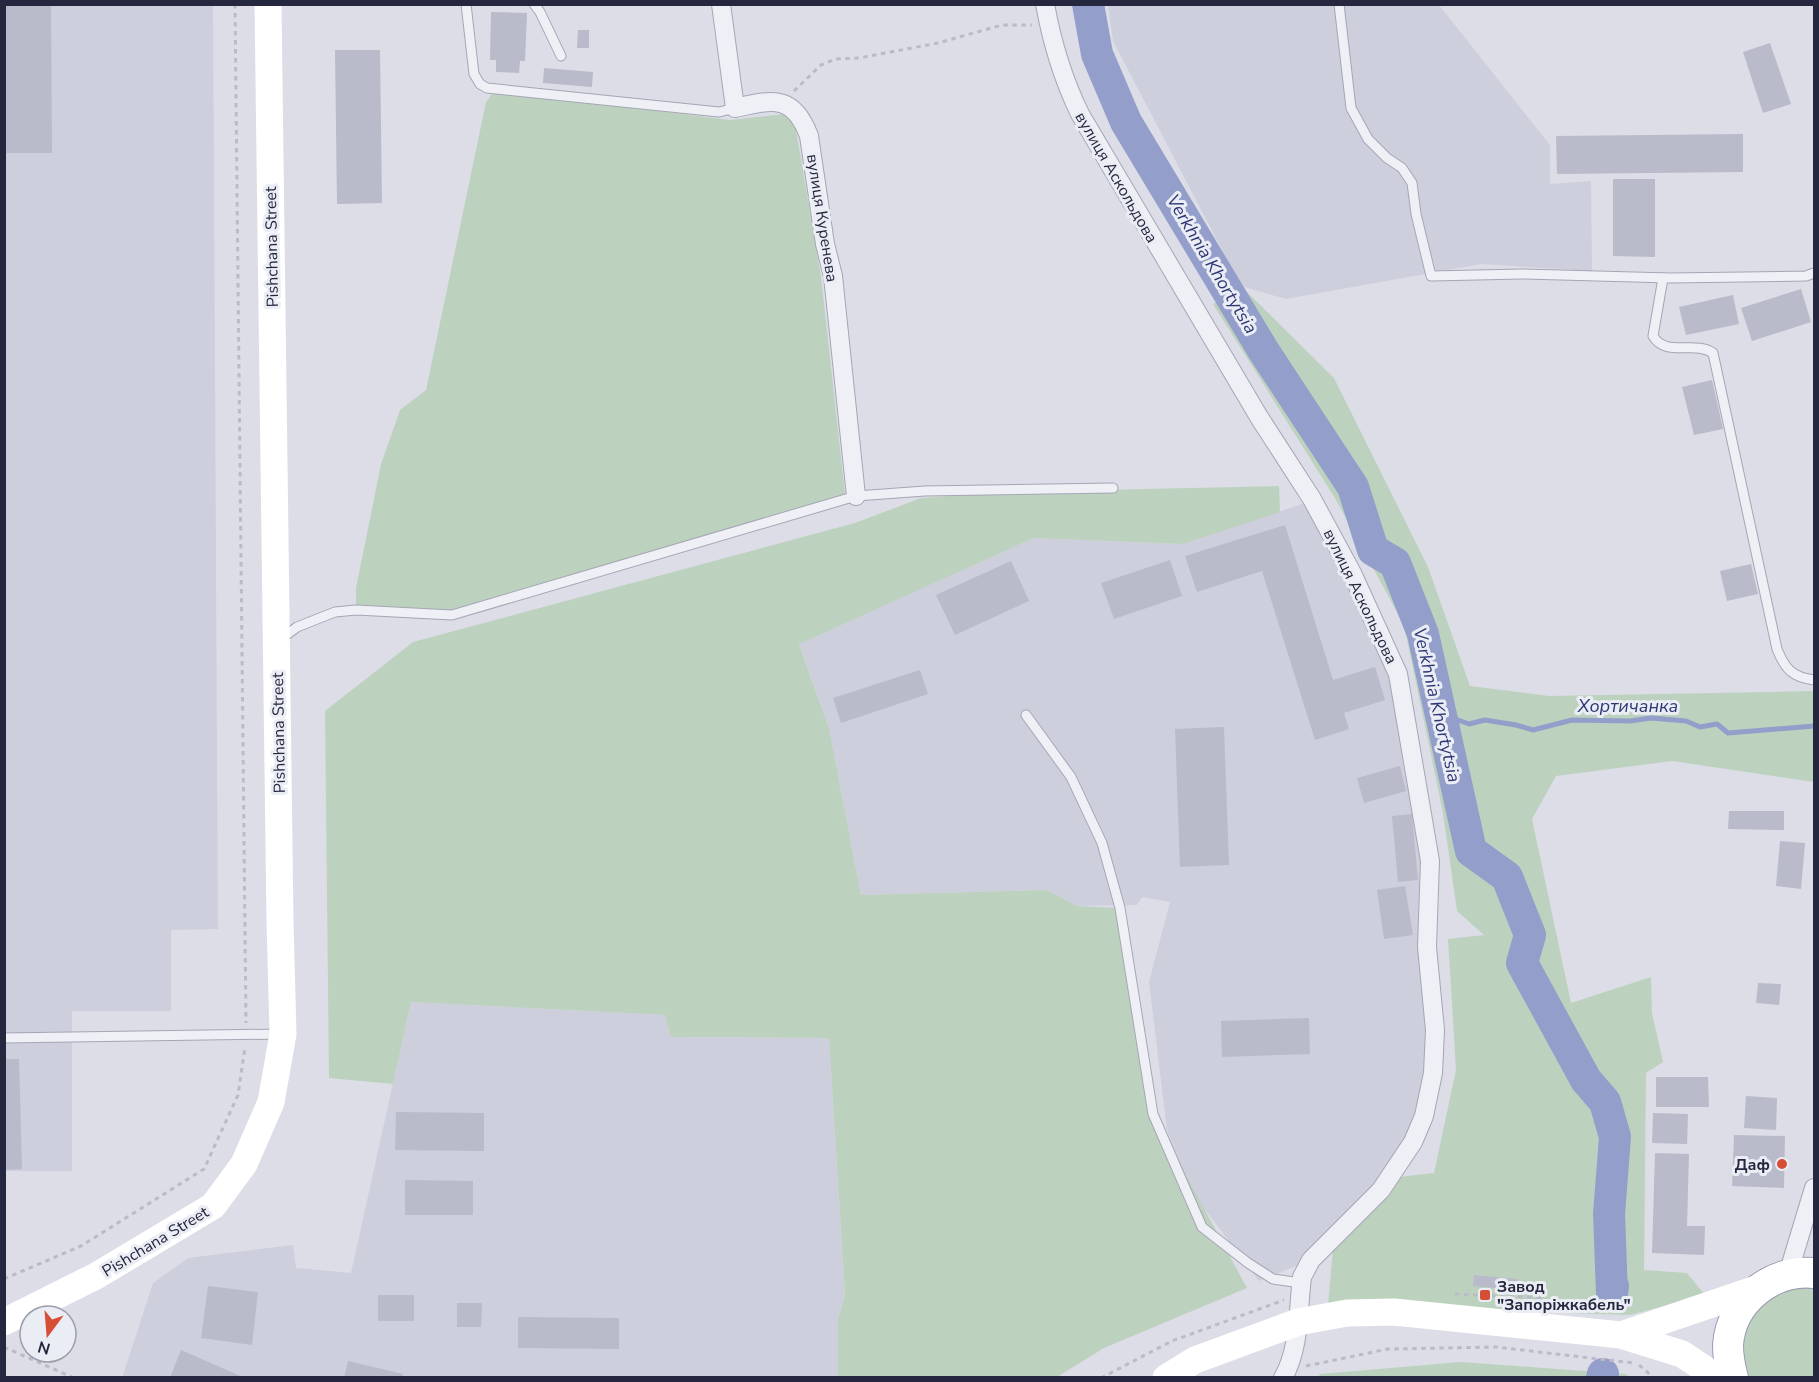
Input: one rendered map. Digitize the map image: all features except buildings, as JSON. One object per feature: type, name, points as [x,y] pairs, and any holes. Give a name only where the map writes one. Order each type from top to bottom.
[{"type":"main road","points":[[1733,1377],[1728,1345],[1731,1329],[1742,1306],[1759,1288],[1773,1280],[1806,1271]]},
{"type":"street","name":"Pishchana Street","points":[[4,1322],[96,1276],[213,1206],[244,1164],[271,1102],[284,1034],[276,642],[268,4]]},
{"type":"street","points":[[721,4],[735,108],[769,100],[785,103]]},
{"type":"street","name":"вулиця Аскольдова","points":[[1045,4],[1061,70],[1080,114],[1259,417],[1312,499],[1352,573],[1398,674],[1430,861],[1427,947],[1435,1030],[1433,1073],[1424,1116],[1413,1142],[1381,1190],[1311,1260],[1302,1277],[1298,1322],[1285,1374]]},
{"type":"street","name":"вулиця Куренева","points":[[785,103],[804,122],[814,159],[825,244],[833,276],[856,496]]},
{"type":"street","points":[[1806,1271],[1815,1188]]},
{"type":"street","points":[[1621,1335],[1759,1288]]},
{"type":"street","points":[[1166,1377],[1195,1360],[1298,1322],[1347,1313],[1394,1311],[1621,1335],[1682,1354],[1718,1377]]},
{"type":"lane","points":[[466,4],[474,74],[480,84],[487,88],[719,112],[735,108]]},
{"type":"lane","points":[[534,4],[561,56]]},
{"type":"lane","points":[[1339,4],[1351,108],[1368,139],[1387,158],[1402,168],[1412,183],[1416,214],[1431,276],[1522,274],[1663,278],[1785,277],[1815,273]]},
{"type":"lane","points":[[1663,278],[1653,336],[1657,343],[1668,348],[1706,348],[1713,353],[1777,650],[1785,667],[1796,675],[1815,680]]},
{"type":"lane","points":[[276,642],[297,627],[336,612],[356,610],[452,615],[856,496],[925,491],[1113,488]]},
{"type":"lane","points":[[1026,716],[1071,777],[1102,843],[1120,908],[1154,1114],[1202,1227],[1248,1263],[1273,1279],[1301,1283]]},
{"type":"lane","points":[[4,1038],[284,1034]]},
{"type":"path","points":[[4,1280],[81,1246],[204,1169],[238,1095],[246,1034],[235,4]]},
{"type":"path","points":[[785,103],[794,90],[821,65],[835,59],[859,58],[927,46],[1002,25],[1025,24],[1049,28]]},
{"type":"path","points":[[4,1347],[74,1377]]},
{"type":"path","points":[[1285,1374],[1388,1349],[1496,1347],[1638,1364],[1654,1377]]},
{"type":"shaded area","points":[[5,5],[213,5],[218,929],[171,930],[171,1011],[72,1011],[72,1171],[5,1171]]},
{"type":"shaded area","points":[[1108,5],[1439,5],[1550,145],[1550,184],[1591,181],[1592,271],[1481,264],[1286,299],[1241,286],[1113,41]]},
{"type":"shaded area","points":[[1317,499],[1345,543],[1407,669],[1430,861],[1435,1030],[1413,1142],[1311,1260],[1259,1281],[1191,1191],[1167,1130],[1149,982],[1170,902],[1142,897],[1137,905],[1077,906],[1047,890],[861,895],[829,728],[799,643],[1034,538],[1183,544]]},
{"type":"shaded area","points":[[411,1002],[665,1015],[671,1037],[829,1038],[845,1295],[838,1319],[838,1377],[122,1378],[153,1283],[188,1258],[293,1245],[296,1268],[351,1273]]},
{"type":"green space","points":[[495,90],[730,120],[785,114],[795,124],[821,276],[845,494],[452,615],[356,610],[356,588],[381,464],[400,410],[426,390],[486,102]]},
{"type":"green space","points":[[1241,286],[1334,378],[1428,567],[1470,686],[1549,696],[1814,691],[1814,782],[1672,761],[1556,776],[1532,819],[1571,1003],[1651,977],[1652,1013],[1663,1062],[1646,1073],[1644,1270],[1687,1273],[1705,1295],[1630,1315],[1328,1305],[1334,1237],[1390,1178],[1434,1173],[1456,1070],[1448,939],[1484,935],[1457,911],[1443,813],[1404,625],[1335,498],[1213,304]]},
{"type":"green space","points":[[1279,486],[1280,512],[1183,544],[1034,538],[799,644],[829,728],[861,895],[1047,890],[1077,906],[1120,908],[1153,1114],[1247,1288],[1104,1348],[1057,1377],[838,1377],[838,1319],[845,1295],[829,1038],[671,1037],[665,1015],[411,1002],[393,1084],[329,1078],[325,711],[413,642],[855,523],[921,498],[1005,492]]},
{"type":"green space","points":[[1814,1282],[1814,1377],[1747,1378],[1743,1371],[1742,1329],[1766,1295]]},
{"type":"green space","points":[[1461,1362],[1625,1374],[1630,1377],[1318,1377],[1320,1374]]},
{"type":"waterway","name":"Verkhnia Khortytsia","points":[[1088,4],[1097,54],[1126,122],[1263,350],[1353,487],[1373,550],[1395,563],[1423,634],[1471,851],[1507,877],[1530,935],[1522,963],[1586,1080],[1605,1102],[1615,1137],[1609,1214],[1612,1294],[1613,1286]]},
{"type":"waterway","name":"Хортичанка","points":[[1442,714],[1469,724],[1485,720],[1533,730],[1572,720],[1630,721],[1651,718],[1686,721],[1700,727],[1717,724],[1728,733],[1814,726]]},
{"type":"waterway","name":"Verkhnia Khortytsia","points":[[1602,1378],[1603,1374]]},
{"type":"place","name":"Даф","points":[[1782,1164]]},
{"type":"place","name":"Завод \"Запоріжкабель\"","points":[[1485,1295]]}]
